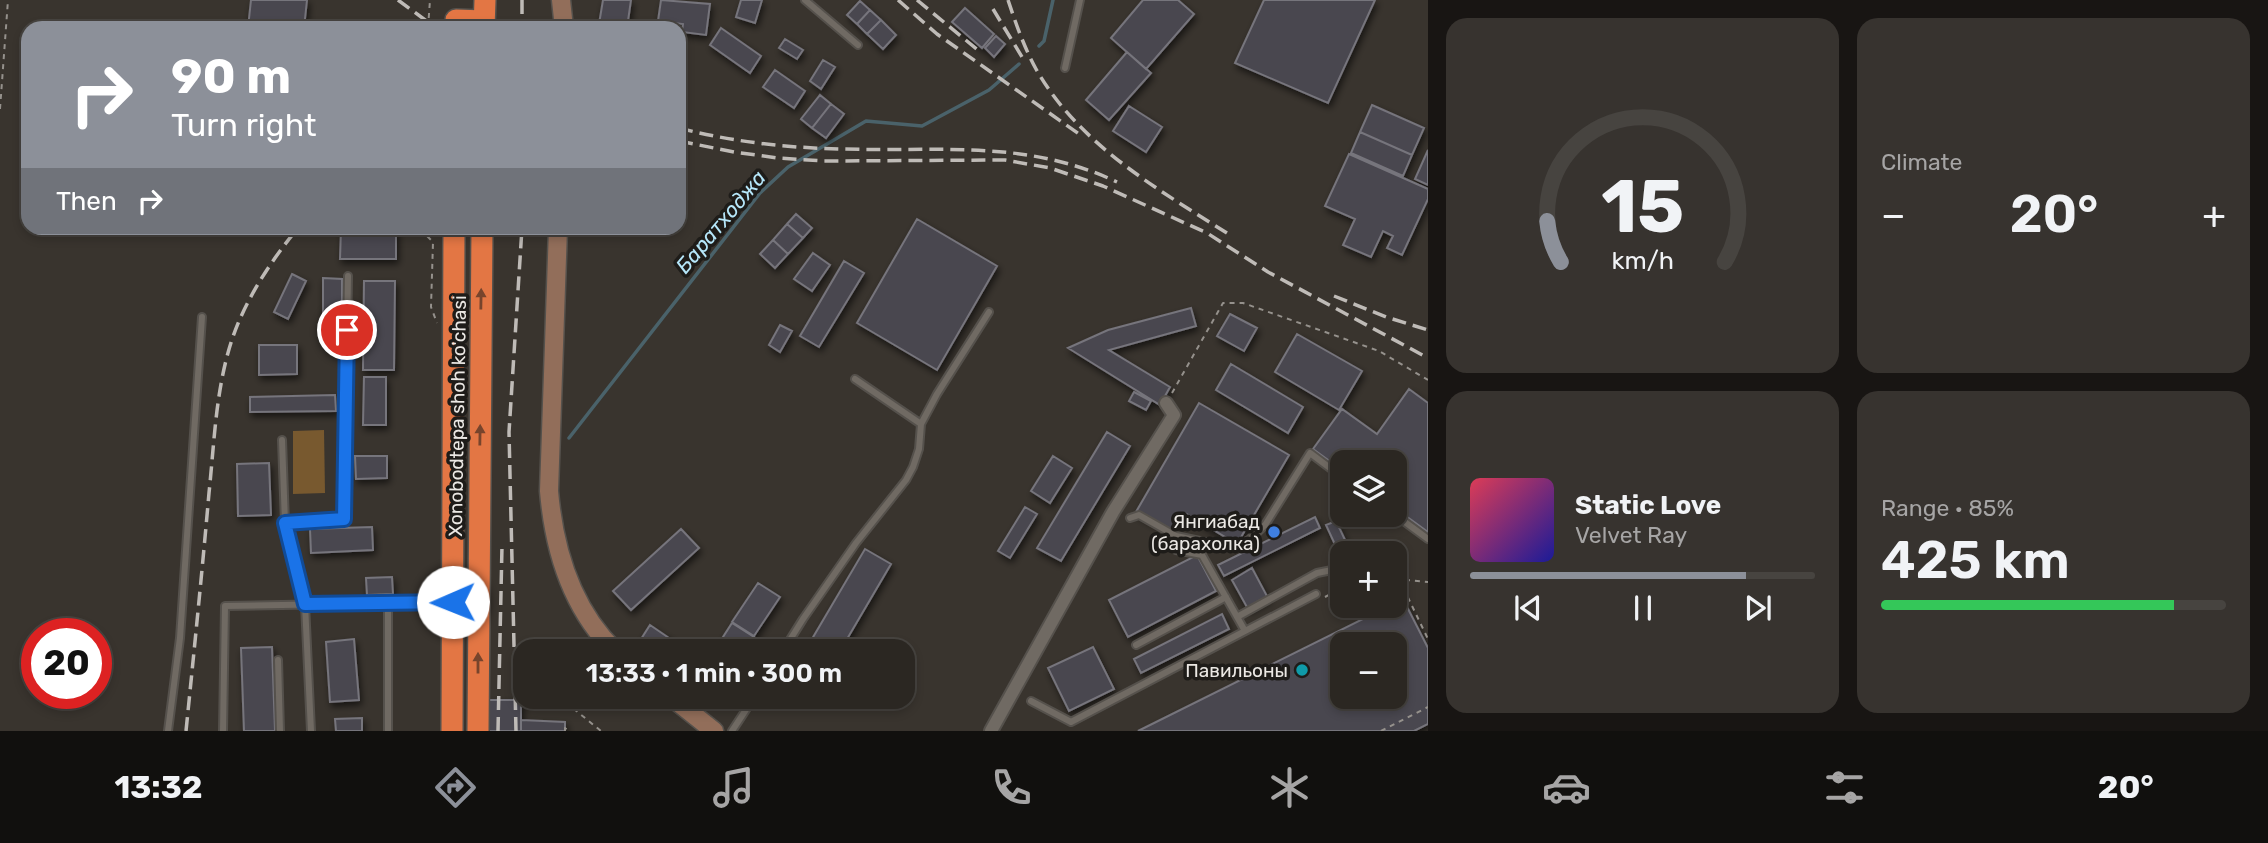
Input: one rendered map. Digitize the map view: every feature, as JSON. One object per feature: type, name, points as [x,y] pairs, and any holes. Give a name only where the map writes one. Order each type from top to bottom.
[{"type":"highway","points":[[484,21],[485,0]]},
{"type":"highway","name":"Xonobodtepa shoh ko'chasi","points":[[452,235],[452,731]]},
{"type":"highway","name":"Xonobodtepa shoh ko'chasi","points":[[478,731],[482,235]]},
{"type":"street","points":[[561,0],[563,21]]},
{"type":"street","points":[[558,235],[549,491],[551,512],[561,560],[577,598],[604,639]]},
{"type":"street","points":[[991,731],[1113,512],[1174,415],[1167,403]]},
{"type":"street","points":[[686,709],[712,730]]},
{"type":"lane","points":[[805,0],[858,45]]},
{"type":"lane","points":[[1065,68],[1080,0]]},
{"type":"lane","points":[[285,523],[344,519],[348,276]]},
{"type":"lane","points":[[790,639],[856,543],[906,480],[919,450],[921,424],[989,312]]},
{"type":"lane","points":[[169,731],[180,638],[202,317]]},
{"type":"lane","points":[[855,379],[921,424]]},
{"type":"lane","points":[[282,440],[285,523],[305,604],[312,731]]},
{"type":"lane","points":[[1130,518],[1139,514],[1176,536],[1233,548],[1249,540],[1265,525],[1310,453],[1330,468]]},
{"type":"lane","points":[[1407,524],[1428,539]]},
{"type":"lane","points":[[1176,550],[1202,555],[1245,631]]},
{"type":"lane","points":[[1237,617],[1317,573],[1330,570]]},
{"type":"lane","points":[[1031,701],[1071,722],[1316,594]]},
{"type":"lane","points":[[1136,645],[1226,597]]},
{"type":"lane","points":[[223,731],[225,606],[453,602]]},
{"type":"lane","points":[[388,603],[388,731]]},
{"type":"lane","points":[[278,660],[280,731]]},
{"type":"lane","points":[[732,731],[746,709]]},
{"type":"path","points":[[0,109],[8,0]]},
{"type":"path","points":[[428,21],[429,0]]},
{"type":"path","points":[[1167,403],[1223,303],[1244,303],[1379,351],[1428,380]]},
{"type":"path","points":[[1407,580],[1428,582]]},
{"type":"path","points":[[1407,596],[1428,639]]},
{"type":"path","points":[[1381,731],[1428,707]]},
{"type":"path","points":[[574,709],[601,731]]},
{"type":"shaded area","points":[[324,430],[325,493],[293,494],[293,431]]},
{"type":"building","points":[[251,0],[307,0],[305,21],[249,21]]},
{"type":"building","points":[[603,0],[631,0],[628,21],[600,21]]},
{"type":"building","points":[[661,0],[710,4],[706,35],[686,32],[686,21],[658,21]]},
{"type":"building","points":[[741,0],[762,0],[755,23],[736,17]]},
{"type":"building","points":[[1143,0],[1178,0],[1194,14],[1146,69],[1111,38]]},
{"type":"building","points":[[1264,0],[1375,0],[1328,103],[1235,63]]},
{"type":"building","points":[[860,1],[870,10],[857,24],[847,15]]},
{"type":"building","points":[[965,8],[994,34],[982,48],[952,22]]},
{"type":"building","points":[[870,10],[881,20],[867,34],[857,24]]},
{"type":"building","points":[[881,20],[896,35],[883,49],[867,34]]},
{"type":"building","points":[[721,28],[761,56],[750,73],[710,45]]},
{"type":"building","points":[[996,36],[1005,44],[994,57],[985,48]]},
{"type":"building","points":[[785,39],[803,50],[797,59],[779,48]]},
{"type":"building","points":[[1127,52],[1151,73],[1109,120],[1086,100]]},
{"type":"building","points":[[823,60],[835,67],[821,89],[810,81]]},
{"type":"building","points":[[775,70],[805,91],[794,108],[763,87]]},
{"type":"building","points":[[820,95],[831,104],[812,128],[801,119]]},
{"type":"building","points":[[831,104],[844,114],[826,138],[812,128]]},
{"type":"building","points":[[1372,105],[1424,128],[1412,155],[1360,132]]},
{"type":"building","points":[[1129,106],[1162,127],[1146,152],[1113,131]]},
{"type":"building","points":[[1360,132],[1412,155],[1403,176],[1351,153]]},
{"type":"building","points":[[1428,150],[1428,185],[1415,179]]},
{"type":"building","points":[[1349,154],[1428,189],[1428,199],[1402,255],[1387,248],[1393,236],[1383,231],[1371,257],[1343,245],[1355,219],[1325,206]]},
{"type":"building","points":[[796,214],[812,228],[803,238],[787,224]]},
{"type":"building","points":[[917,219],[997,266],[937,370],[857,323]]},
{"type":"building","points":[[787,224],[803,238],[788,254],[773,240]]},
{"type":"building","points":[[341,235],[396,235],[396,259],[340,259]]},
{"type":"building","points":[[773,240],[788,254],[775,268],[760,254]]},
{"type":"building","points":[[813,253],[830,265],[812,291],[794,279]]},
{"type":"building","points":[[844,261],[864,273],[819,347],[800,336]]},
{"type":"building","points":[[292,274],[306,281],[288,319],[274,312]]},
{"type":"building","points":[[323,278],[342,279],[342,317],[323,317]]},
{"type":"building","points":[[364,281],[395,281],[394,370],[363,370]]},
{"type":"building","points":[[1191,308],[1196,326],[1109,350],[1170,387],[1160,405],[1068,348],[1108,330]]},
{"type":"building","points":[[1230,314],[1257,328],[1244,351],[1217,336]]},
{"type":"building","points":[[780,325],[792,331],[780,352],[769,345]]},
{"type":"building","points":[[1297,334],[1362,371],[1339,410],[1275,372]]},
{"type":"building","points":[[259,345],[297,345],[297,374],[259,375]]},
{"type":"building","points":[[1231,364],[1303,407],[1288,433],[1216,390]]},
{"type":"building","points":[[364,377],[386,377],[386,425],[363,425]]},
{"type":"building","points":[[1409,389],[1428,403],[1428,532],[1407,517],[1407,450],[1330,450],[1330,461],[1313,449],[1342,409],[1377,434]]},
{"type":"building","points":[[1134,392],[1151,401],[1146,410],[1129,401]]},
{"type":"building","points":[[335,395],[336,411],[250,412],[250,397]]},
{"type":"building","points":[[1199,403],[1289,455],[1237,544],[1185,513],[1173,533],[1136,512]]},
{"type":"building","points":[[1107,432],[1130,446],[1061,561],[1037,548]]},
{"type":"building","points":[[355,456],[387,456],[387,478],[356,479]]},
{"type":"building","points":[[1053,456],[1072,468],[1050,503],[1031,491]]},
{"type":"building","points":[[269,463],[271,515],[238,516],[237,464]]},
{"type":"building","points":[[1025,507],[1037,514],[1010,558],[998,551]]},
{"type":"building","points":[[1315,517],[1320,528],[1224,576],[1218,565]]},
{"type":"building","points":[[1330,523],[1330,527],[1339,527],[1346,541],[1333,541],[1326,525]]},
{"type":"building","points":[[372,527],[373,550],[311,553],[310,529]]},
{"type":"building","points":[[681,529],[699,548],[631,610],[613,591]]},
{"type":"building","points":[[865,549],[891,564],[847,639],[812,639]]},
{"type":"building","points":[[1197,555],[1216,591],[1128,637],[1109,600]]},
{"type":"building","points":[[1252,568],[1268,598],[1248,609],[1232,580]]},
{"type":"building","points":[[392,577],[393,594],[367,595],[366,578]]},
{"type":"building","points":[[758,583],[780,597],[754,636],[732,622]]},
{"type":"building","name":"Павильоны","points":[[1407,607],[1428,648],[1428,724],[1414,731],[1138,731],[1330,635],[1330,709],[1407,709],[1407,632],[1337,632],[1365,618],[1407,618]]},
{"type":"building","points":[[1222,614],[1229,629],[1141,673],[1134,659]]},
{"type":"building","points":[[732,623],[754,637],[753,639],[722,639]]},
{"type":"building","points":[[650,625],[670,639],[641,639]]},
{"type":"building","points":[[354,639],[359,700],[330,702],[326,642]]},
{"type":"building","points":[[272,647],[275,731],[244,731],[241,648]]},
{"type":"building","points":[[1093,647],[1114,689],[1069,711],[1048,668]]},
{"type":"building","points":[[489,700],[513,700],[513,709],[521,709],[521,731],[489,731]]},
{"type":"building","points":[[362,718],[362,731],[336,731],[335,719]]},
{"type":"building","points":[[521,720],[565,722],[565,731],[521,731]]},
{"type":"waterway","name":"Баратходжа","points":[[1039,46],[1044,41],[1053,0]]},
{"type":"waterway","name":"Баратходжа","points":[[569,438],[760,193],[788,167],[866,121],[922,126],[989,90],[1019,64]]},
{"type":"railway","points":[[398,0],[426,21]]},
{"type":"railway","points":[[522,0],[522,21]]},
{"type":"railway","points":[[898,0],[937,34],[1079,134]]},
{"type":"railway","points":[[917,0],[979,51]]},
{"type":"railway","points":[[1008,0],[1036,69],[1074,121],[1123,164],[1230,235]]},
{"type":"railway","points":[[993,9],[1022,57]]},
{"type":"railway","points":[[686,130],[740,141],[802,147],[1016,153],[1083,168],[1117,182]]},
{"type":"railway","points":[[686,142],[778,158],[824,161],[1005,160],[1050,168],[1103,186],[1207,233],[1268,272],[1428,358]]},
{"type":"railway","points":[[186,731],[215,428],[225,363],[239,321],[251,296],[293,235]]},
{"type":"railway","points":[[516,731],[509,432],[522,235]]},
{"type":"railway","points":[[1334,296],[1428,330]]},
{"type":"railway","points":[[498,731],[502,546]]},
{"type":"place","name":"Янгиабад (барахолка)","points":[[1274,532]]},
{"type":"place","name":"Павильоны","points":[[1302,670]]},
{"type":"route","points":[[347,330],[344,519],[285,523],[305,604],[453,602]]}]
